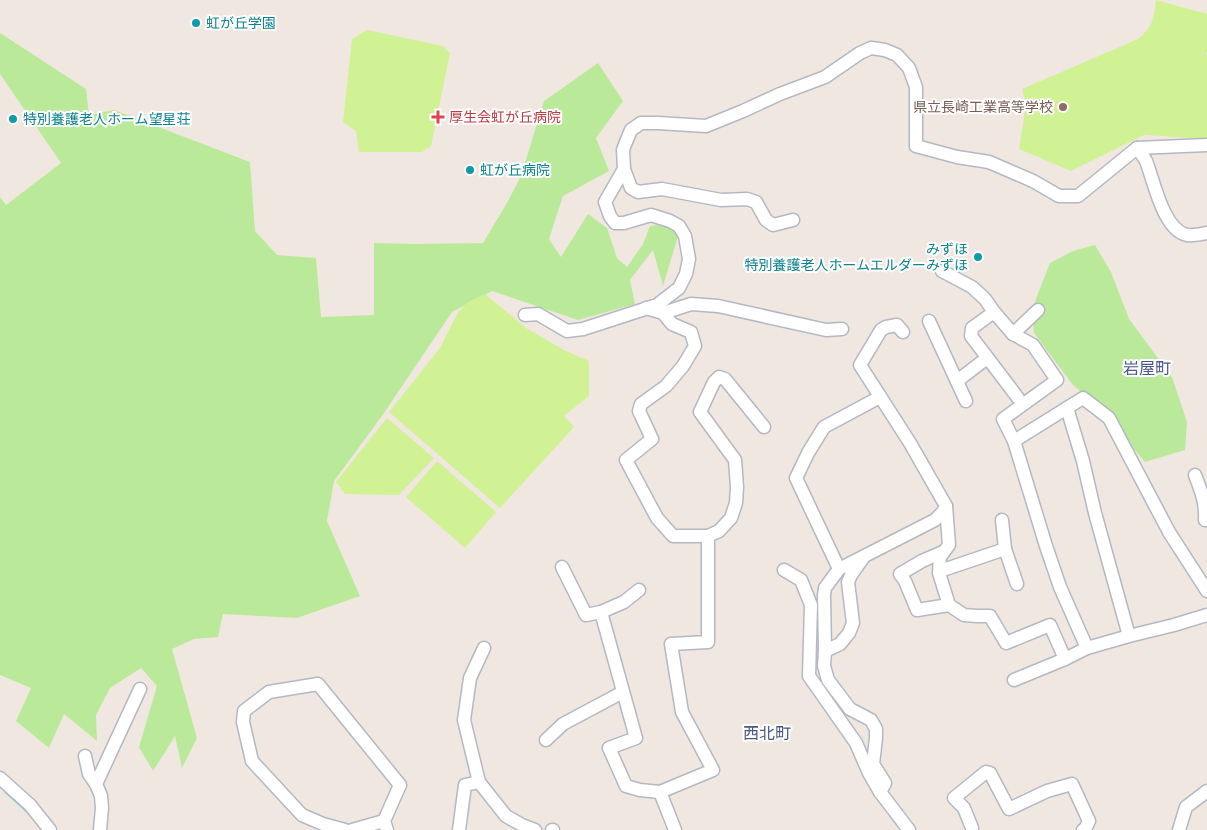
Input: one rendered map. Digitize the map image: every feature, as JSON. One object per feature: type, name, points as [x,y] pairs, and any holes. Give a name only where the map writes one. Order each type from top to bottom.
[{"type":"street","points":[[793,220],[773,224],[766,220],[756,202],[746,199],[721,200],[662,189],[638,192],[631,188],[624,169],[623,150],[631,130],[641,123],[658,122],[706,126],[825,77],[860,53],[871,48],[885,50],[897,55],[909,68],[916,86],[916,146],[989,162],[1033,181],[1059,196],[1078,196],[1137,148],[1207,146]]},
{"type":"street","points":[[1137,148],[1145,160],[1157,197],[1169,221],[1187,235],[1207,233]]},
{"type":"street","points":[[525,315],[538,314],[566,331],[583,329],[657,305],[679,288],[686,274],[689,259],[685,236],[679,226],[651,215],[624,223],[615,223],[610,216],[605,202],[624,169]]},
{"type":"street","points":[[942,271],[972,287],[986,299],[994,312],[1013,334],[1033,345],[1057,380],[1003,419],[1014,442],[1060,586],[1087,648]]},
{"type":"street","points":[[646,308],[663,313],[691,304],[718,306],[826,330],[842,330]]},
{"type":"street","points":[[1013,334],[1038,310]]},
{"type":"street","points":[[994,312],[972,328],[971,336],[1018,398]]},
{"type":"street","points":[[663,313],[672,324],[691,332],[695,346],[683,366],[666,386],[641,404],[638,411],[652,439],[626,460],[657,518],[673,536],[708,536],[719,531],[731,518],[736,503],[735,460],[700,412],[714,382],[719,377],[725,379],[764,428]]},
{"type":"street","points":[[929,321],[966,401]]},
{"type":"street","points":[[902,332],[897,325],[881,330],[860,365],[910,443],[946,506],[949,545],[940,557],[940,571],[950,606]]},
{"type":"street","points":[[957,381],[987,358]]},
{"type":"street","points":[[839,569],[796,478],[808,453],[824,427],[880,398]]},
{"type":"street","points":[[1014,442],[1083,398],[1109,418],[1169,532],[1207,591]]},
{"type":"street","points":[[1067,408],[1129,636]]},
{"type":"street","points":[[1195,474],[1206,508],[1205,520]]},
{"type":"street","points":[[880,792],[885,783],[872,764],[876,729],[871,720],[850,709],[828,680],[824,666],[825,588],[839,569],[935,520],[946,506]]},
{"type":"street","points":[[1002,520],[1005,549],[1017,584]]},
{"type":"street","points":[[601,612],[636,738],[609,748],[626,786],[640,790],[660,792],[712,770],[682,712],[671,644],[708,642],[708,536]]},
{"type":"street","points":[[940,571],[1005,549]]},
{"type":"street","points":[[943,552],[922,561],[900,574],[906,581],[917,610],[950,606],[964,615],[990,616],[1006,643],[1050,625],[1065,659]]},
{"type":"street","points":[[825,651],[840,644],[849,633],[852,623],[848,582],[865,556]]},
{"type":"street","points":[[562,566],[586,615],[601,612],[624,602],[639,590]]},
{"type":"street","points":[[784,570],[801,580],[811,605],[808,676],[856,743],[869,773],[880,792],[909,830]]},
{"type":"street","points":[[1014,680],[1087,648],[1174,626],[1207,615]]},
{"type":"street","points":[[484,648],[470,678],[464,720],[479,782],[506,816],[522,826],[535,830]]},
{"type":"street","points":[[345,830],[323,824],[302,815],[252,761],[243,722],[244,711],[269,692],[318,684],[400,785],[386,825],[352,830]]},
{"type":"street","points":[[96,784],[140,689]]},
{"type":"street","points":[[546,740],[563,724],[623,692]]},
{"type":"street","points":[[85,756],[89,774],[101,796],[100,830]]},
{"type":"street","points":[[972,828],[964,808],[954,798],[986,772],[990,773],[1009,809],[1048,791],[1072,784],[1089,821],[1083,830]]},
{"type":"street","points":[[0,778],[30,805],[50,830]]},
{"type":"street","points":[[459,830],[465,785],[479,782]]},
{"type":"street","points":[[1179,830],[1186,807],[1207,791]]},
{"type":"street","points":[[660,792],[675,830]]},
{"type":"green space","points":[[1156,0],[1207,14],[1207,139],[1144,135],[1071,171],[1019,149],[1026,105],[1022,89],[1138,39],[1152,22]]},
{"type":"green space","points":[[367,30],[443,46],[450,53],[431,146],[422,152],[359,152],[356,131],[343,122],[352,39]]},
{"type":"green space","points":[[0,33],[86,89],[89,115],[114,110],[250,162],[255,231],[277,255],[316,258],[321,317],[374,315],[374,243],[483,243],[521,176],[544,101],[598,63],[623,101],[596,138],[609,171],[563,196],[549,239],[561,257],[588,214],[607,228],[617,258],[627,267],[643,244],[650,226],[666,224],[678,236],[663,286],[653,250],[630,280],[635,304],[578,320],[492,291],[452,312],[382,416],[334,481],[327,521],[360,596],[297,618],[223,614],[218,637],[194,639],[172,649],[197,738],[182,768],[175,736],[153,771],[139,747],[157,686],[141,668],[110,688],[96,715],[97,741],[64,714],[49,748],[16,721],[31,688],[0,675],[0,197],[6,205],[61,163],[0,74]]},
{"type":"green space","points":[[1095,245],[1111,272],[1129,319],[1172,377],[1187,422],[1185,450],[1145,462],[1096,405],[1073,385],[1034,333],[1032,309],[1050,263],[1073,251]]},
{"type":"green space","points":[[485,294],[526,328],[564,350],[589,361],[589,396],[564,416],[574,427],[500,508],[389,412],[440,348],[458,312],[468,302]]},
{"type":"green space","points":[[387,418],[434,458],[399,495],[345,494],[336,482]]},
{"type":"green space","points":[[437,461],[496,512],[465,548],[406,497]]},
{"type":"waterway","points":[[6,792],[29,813]]},
{"type":"place","name":"虹が丘学園","points":[[196,23]]},
{"type":"place","name":"県立長崎工業高等学校","points":[[1063,107]]},
{"type":"place","name":"厚生会虹が丘病院","points":[[438,117]]},
{"type":"place","name":"特別養護老人ホーム望星荘","points":[[13,119]]},
{"type":"place","name":"虹が丘病院","points":[[470,170]]},
{"type":"place","name":"みずほ 特別養護老人ホームエルダーみずほ","points":[[978,257]]},
{"type":"district","name":"岩屋町","points":[[1147,368]]},
{"type":"district","name":"西北町","points":[[767,733]]}]
